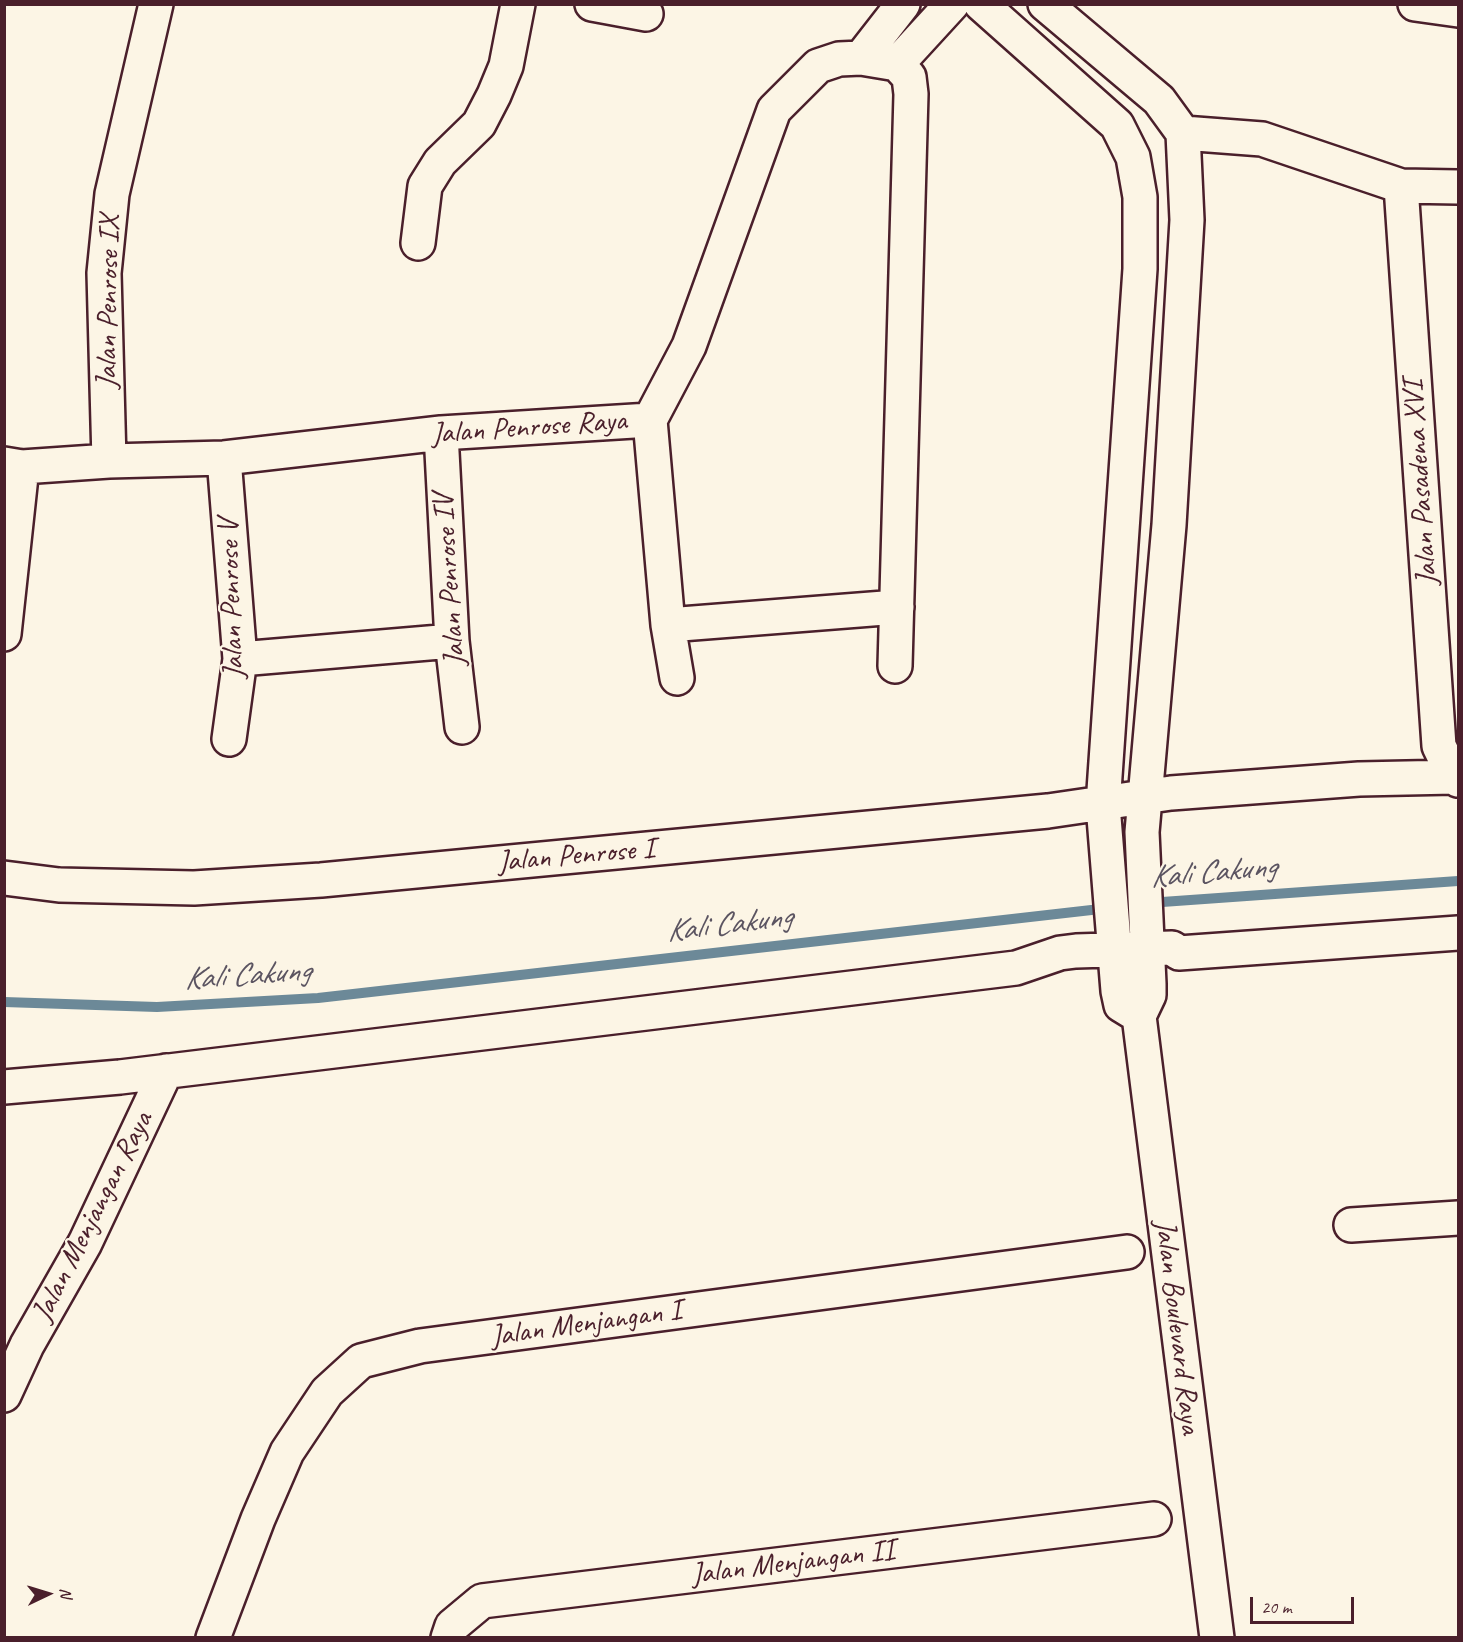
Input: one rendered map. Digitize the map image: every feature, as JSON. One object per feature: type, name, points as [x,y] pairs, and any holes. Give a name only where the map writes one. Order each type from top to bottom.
[{"type":"street","name":"Jalan Penrose IX","points":[[110,461],[104,273],[112,194],[156,4]]},
{"type":"street","points":[[418,243],[425,186],[440,162],[478,124],[494,95],[506,66],[518,4]]},
{"type":"street","points":[[592,4],[646,14]]},
{"type":"street","points":[[861,58],[903,4]]},
{"type":"street","points":[[895,666],[911,94],[909,77],[897,64],[952,4]]},
{"type":"street","points":[[981,4],[1117,124],[1133,158],[1140,197],[1140,268],[1103,805],[1113,950],[1121,1005],[1139,1016],[1149,995],[1156,948],[1142,832],[1169,525],[1187,220],[1183,133],[1159,100],[1045,4]]},
{"type":"street","points":[[1414,4],[1458,10]]},
{"type":"street","name":"Jalan Penrose Raya","points":[[13,466],[224,459],[441,433],[650,420],[689,346],[774,110],[818,66],[839,59],[861,58],[897,64]]},
{"type":"street","points":[[1183,133],[1262,139],[1401,186],[1458,188]]},
{"type":"street","name":"Jalan Pasadena XVI","points":[[1401,186],[1439,746],[1456,779]]},
{"type":"street","points":[[650,420],[668,625],[677,678]]},
{"type":"street","name":"Jalan Penrose IV","points":[[441,433],[452,641],[462,727]]},
{"type":"street","name":"Jalan Penrose V","points":[[224,459],[240,659],[229,739]]},
{"type":"street","points":[[4,634],[13,466]]},
{"type":"street","points":[[668,625],[897,607]]},
{"type":"street","points":[[240,659],[452,641]]},
{"type":"street","name":"Jalan Penrose I","points":[[4,879],[59,885],[194,888],[321,880],[1103,805],[1171,793],[1348,780],[1456,779]]},
{"type":"street","points":[[4,1087],[166,1071],[1016,968],[1060,953],[1458,933]]},
{"type":"street","name":"Jalan Boulevard Raya","points":[[1139,1016],[1216,1638]]},
{"type":"street","name":"Jalan Menjangan Raya","points":[[4,1395],[27,1345],[85,1243],[166,1071]]},
{"type":"street","points":[[1351,1225],[1458,1218]]},
{"type":"street","name":"Jalan Menjangan I","points":[[213,1638],[258,1519],[287,1452],[327,1392],[361,1361],[420,1346],[1127,1252]]},
{"type":"street","name":"Jalan Menjangan II","points":[[448,1638],[452,1626],[482,1601],[1154,1520]]},
{"type":"waterway","name":"Kali Cakung","points":[[1148,903],[1458,881]]},
{"type":"waterway","name":"Kali Cakung","points":[[4,1002],[157,1007],[318,998],[1109,908]]}]
